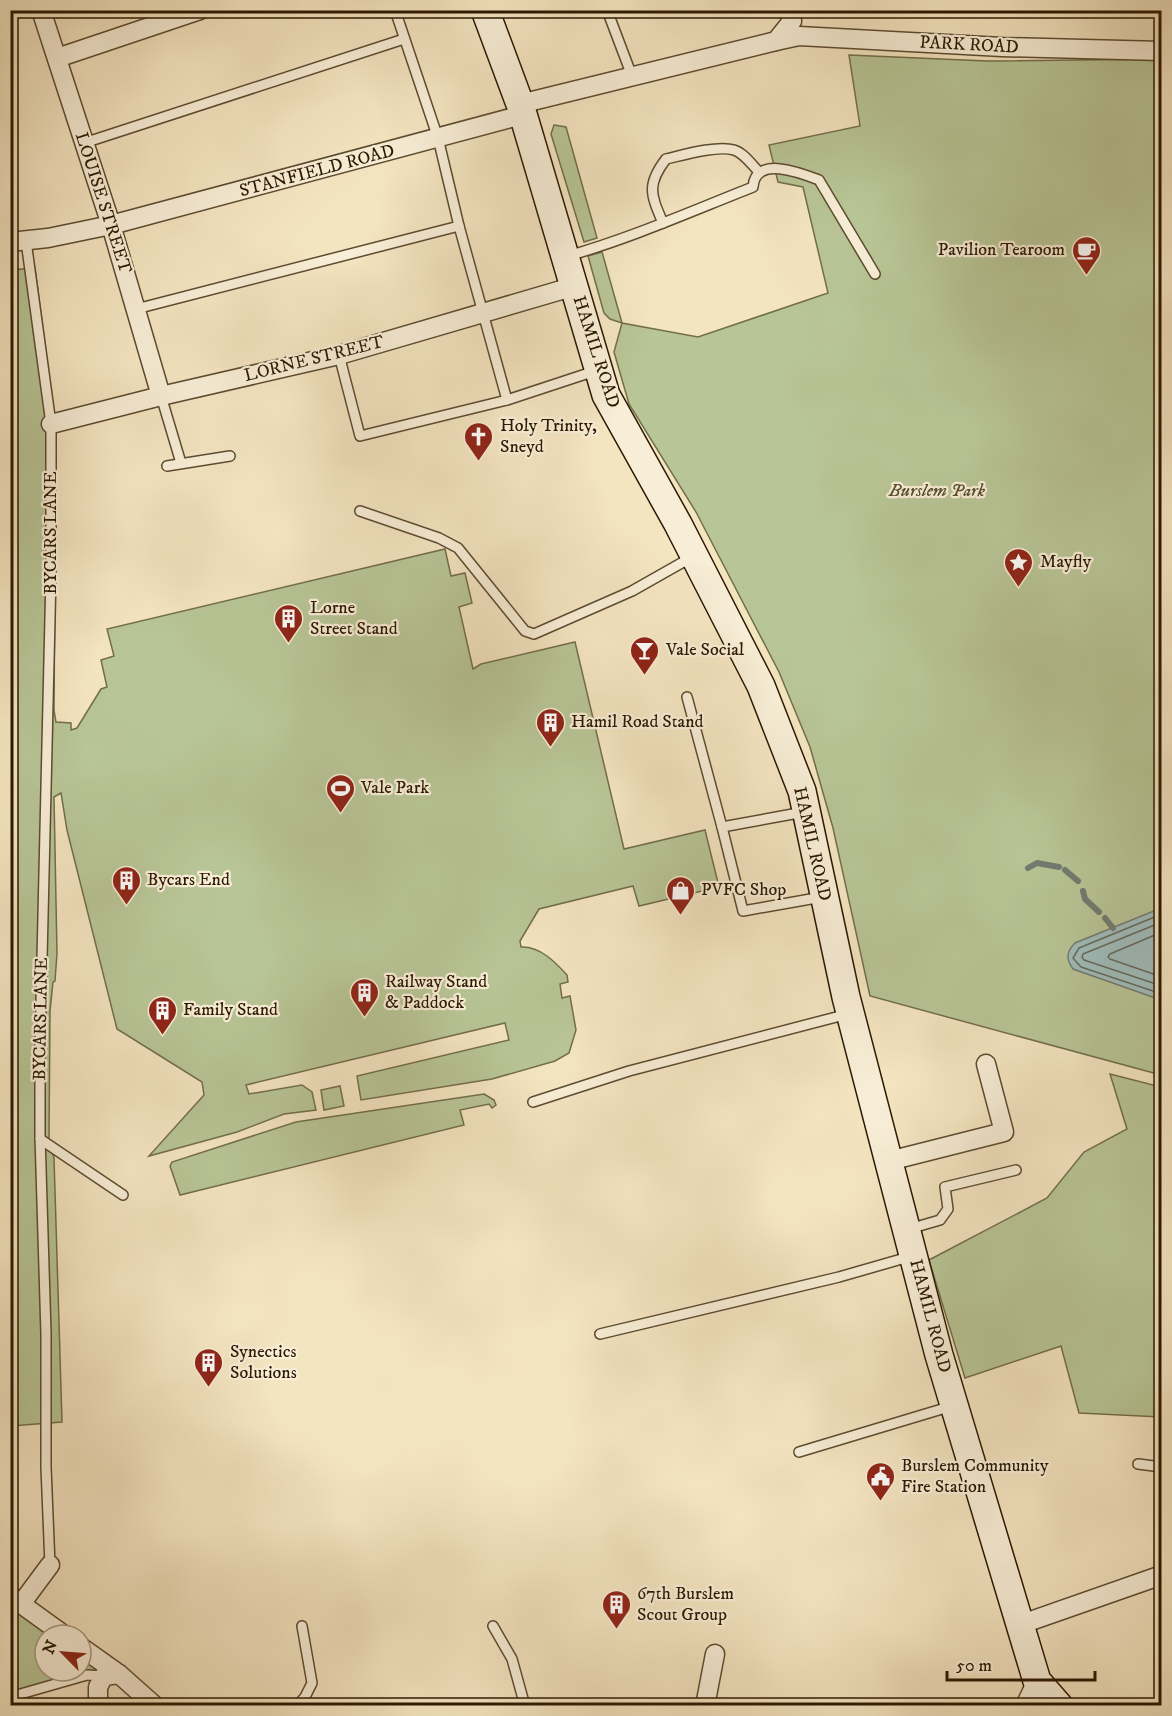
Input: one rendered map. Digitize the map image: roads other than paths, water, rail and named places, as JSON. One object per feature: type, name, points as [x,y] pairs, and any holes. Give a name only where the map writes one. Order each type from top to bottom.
[{"type":"street","name":"LOUISE STREET","points":[[41,10],[111,225],[161,396]]},
{"type":"street","points":[[57,58],[200,10]]},
{"type":"street","name":"HAMIL ROAD","points":[[485,10],[521,109],[606,395],[762,686],[802,791],[850,1014],[939,1355],[1037,1681],[1059,1706]]},
{"type":"street","points":[[776,41],[790,16]]},
{"type":"street","name":"PARK ROAD","points":[[521,109],[632,75],[798,36],[1002,47],[1161,51]]},
{"type":"street","name":"STANFIELD ROAD","points":[[18,242],[111,225],[438,138],[521,109]]},
{"type":"street","name":"LORNE STREET","points":[[51,424],[339,355],[575,286]]},
{"type":"street","points":[[889,1161],[1004,1132],[986,1065]]},
{"type":"street","name":"BYCARS LANE","points":[[21,1603],[50,1565]]},
{"type":"street","points":[[1019,1625],[1161,1575]]},
{"type":"street","points":[[21,1603],[48,1623]]},
{"type":"street","points":[[705,1706],[715,1654]]},
{"type":"street","points":[[93,1657],[112,1675],[155,1706]]},
{"type":"street","points":[[98,1706],[98,1687],[112,1675]]},
{"type":"street","points":[[1025,1706],[1037,1681]]},
{"type":"lane","points":[[395,10],[438,138],[459,226],[507,400]]},
{"type":"lane","points":[[607,10],[632,75]]},
{"type":"lane","points":[[84,143],[404,39]]},
{"type":"lane","points":[[663,223],[653,200],[651,186],[666,159],[718,149],[734,150],[747,158],[759,172]]},
{"type":"lane","points":[[565,256],[600,247],[753,187],[753,179],[759,172],[775,168],[819,180],[875,274]]},
{"type":"lane","points":[[136,309],[459,226]]},
{"type":"lane","name":"BYCARS LANE","points":[[18,242],[35,301],[51,424],[51,575],[40,1034],[40,1139],[46,1334],[46,1467],[50,1565]]},
{"type":"lane","points":[[339,355],[360,436],[507,400],[598,370]]},
{"type":"lane","points":[[161,396],[181,463]]},
{"type":"lane","points":[[167,466],[230,456]]},
{"type":"lane","points":[[360,512],[439,538],[458,548],[525,631],[534,634],[632,591],[694,556]]},
{"type":"lane","points":[[687,697],[743,911],[825,897]]},
{"type":"lane","points":[[722,827],[807,811]]},
{"type":"lane","points":[[533,1101],[629,1071],[850,1014]]},
{"type":"lane","points":[[40,1139],[123,1195]]},
{"type":"lane","points":[[907,1230],[940,1220],[948,1209],[945,1187],[1016,1170]]},
{"type":"lane","points":[[600,1334],[830,1280],[914,1256]]},
{"type":"lane","points":[[799,1452],[954,1405]]},
{"type":"lane","points":[[1138,1464],[1161,1467]]},
{"type":"lane","points":[[297,1706],[306,1697],[312,1683],[302,1626]]},
{"type":"lane","points":[[493,1626],[512,1659],[525,1706]]},
{"type":"lane","points":[[17,1706],[17,1695],[87,1675],[112,1675]]},
{"type":"water","points":[[1161,908],[1161,1000],[1073,969],[1068,956],[1075,943]]},
{"type":"waterway","points":[[1028,868],[1037,863],[1059,867]]},
{"type":"waterway","points":[[1065,870],[1078,881]]},
{"type":"waterway","points":[[1083,891],[1085,899],[1099,912]]},
{"type":"waterway","points":[[1105,918],[1113,928]]},
{"type":"place","name":"Pavilion Tearoom","points":[[1086,276]]},
{"type":"place","name":"Holy Trinity, Sneyd","points":[[479,462]]},
{"type":"place","name":"Mayfly","points":[[1019,588]]},
{"type":"place","name":"Lorne Street Stand","points":[[289,644]]},
{"type":"place","name":"Vale Social","points":[[645,676]]},
{"type":"place","name":"Hamil Road Stand","points":[[550,748]]},
{"type":"place","name":"Vale Park","points":[[340,814]]},
{"type":"place","name":"Bycars End","points":[[126,906]]},
{"type":"place","name":"PVFC Shop","points":[[680,916]]},
{"type":"place","name":"Railway Stand & Paddock","points":[[364,1018]]},
{"type":"place","name":"Family Stand","points":[[162,1036]]},
{"type":"place","name":"Synectics Solutions","points":[[209,1388]]},
{"type":"place","name":"Burslem Community Fire Station","points":[[880,1502]]},
{"type":"place","name":"67th Burslem Scout Group","points":[[616,1630]]},
{"type":"park label","name":"Burslem Park","points":[[937,491]]}]
